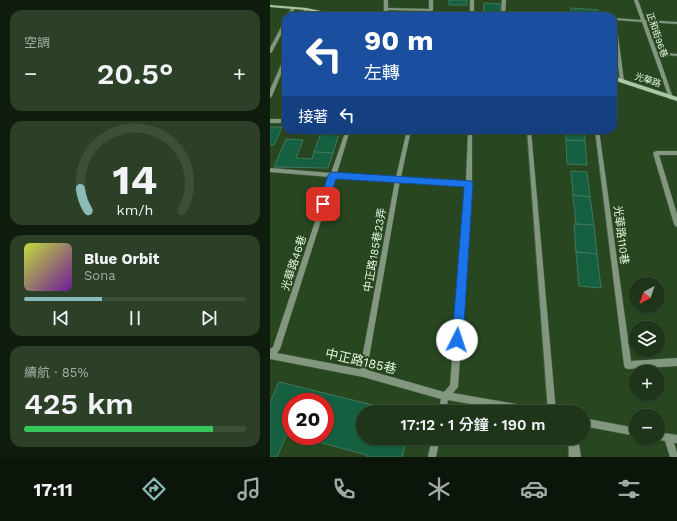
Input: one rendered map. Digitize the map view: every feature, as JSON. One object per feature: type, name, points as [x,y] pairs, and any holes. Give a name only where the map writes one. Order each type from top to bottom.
[{"type":"street","points":[[270,6],[321,12]]},
{"type":"street","name":"光華路","points":[[617,79],[674,98]]},
{"type":"street","points":[[574,445],[576,457]]},
{"type":"lane","points":[[386,0],[386,9],[431,10],[431,0]]},
{"type":"lane","points":[[472,0],[472,12]]},
{"type":"lane","points":[[503,12],[504,0]]},
{"type":"lane","name":"正和街96巷","points":[[636,0],[655,53],[674,98]]},
{"type":"lane","points":[[291,12],[293,8]]},
{"type":"lane","points":[[617,19],[677,23]]},
{"type":"lane","points":[[270,52],[282,29]]},
{"type":"lane","points":[[617,42],[622,81]]},
{"type":"lane","points":[[655,53],[677,55]]},
{"type":"lane","points":[[270,96],[282,67]]},
{"type":"lane","points":[[270,121],[282,121]]},
{"type":"lane","name":"光華路46巷","points":[[270,354],[276,349],[347,134]]},
{"type":"lane","name":"中正路185巷23弄","points":[[363,373],[398,179],[409,134]]},
{"type":"lane","points":[[443,405],[445,396],[454,387],[469,184],[470,134]]},
{"type":"lane","points":[[529,134],[551,405]]},
{"type":"lane","name":"光華路110巷","points":[[598,134],[628,366],[677,362]]},
{"type":"lane","points":[[677,153],[656,153],[677,224]]},
{"type":"lane","points":[[271,171],[469,184]]},
{"type":"lane","name":"中正路185巷","points":[[270,354],[363,373],[445,396],[498,405]]},
{"type":"lane","points":[[590,423],[629,431]]},
{"type":"lane","points":[[665,437],[677,439]]},
{"type":"lane","points":[[668,438],[674,457]]},
{"type":"lane","points":[[432,457],[435,445]]},
{"type":"building","points":[[449,0],[467,0],[467,5],[449,5]]},
{"type":"building","points":[[484,3],[501,4],[501,12],[483,12]]},
{"type":"building","points":[[571,8],[598,10],[598,12],[571,12]]},
{"type":"building","points":[[270,127],[282,127],[274,145],[270,145]]},
{"type":"building","points":[[321,134],[339,134],[333,153],[314,152]]},
{"type":"building","points":[[565,134],[584,134],[585,141],[566,140]]},
{"type":"building","points":[[286,139],[303,140],[296,158],[312,159],[314,152],[333,153],[328,168],[274,167]]},
{"type":"building","points":[[566,140],[585,141],[587,165],[567,164]]},
{"type":"building","points":[[571,171],[587,172],[590,197],[573,195]]},
{"type":"building","points":[[573,195],[590,197],[594,225],[576,224]]},
{"type":"building","points":[[574,224],[594,225],[597,254],[576,252]]},
{"type":"building","points":[[576,252],[597,254],[601,288],[579,286]]},
{"type":"building","points":[[279,382],[324,393],[282,393],[282,445],[277,457],[270,457],[270,402]]},
{"type":"building","points":[[334,395],[373,405],[356,405],[356,445],[405,445],[402,457],[367,457],[367,455],[330,445],[334,445]]},
{"type":"route","points":[[323,204],[332,175],[469,184],[457,340]]}]
